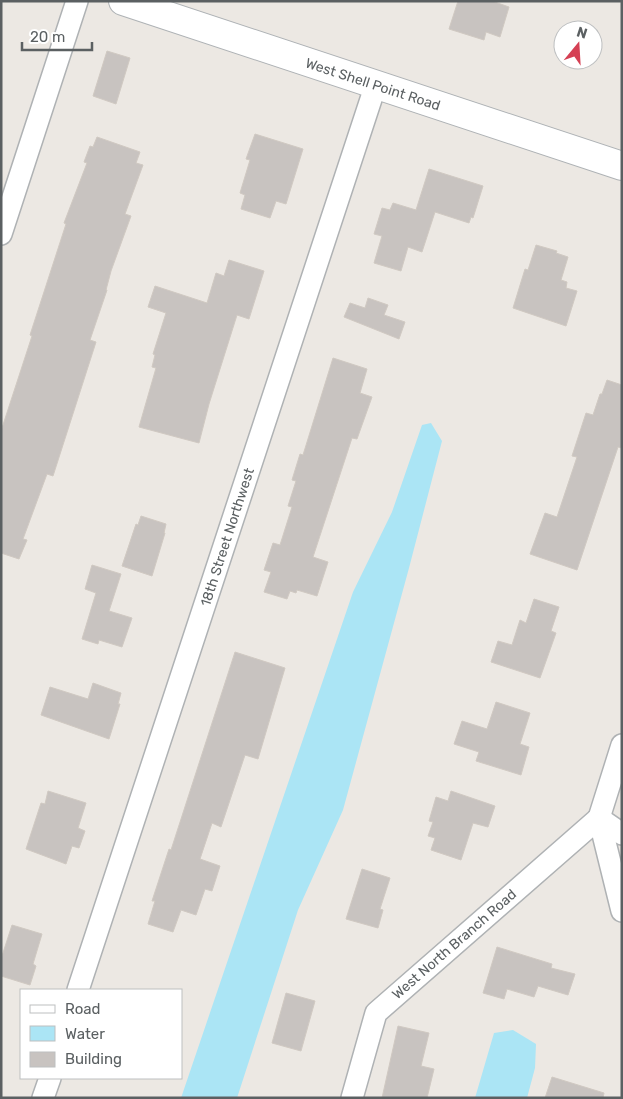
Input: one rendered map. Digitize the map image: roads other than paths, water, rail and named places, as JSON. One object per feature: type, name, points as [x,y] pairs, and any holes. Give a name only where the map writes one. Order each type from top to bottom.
[{"type":"street","points":[[1,234],[77,1]]},
{"type":"street","name":"West Shell Point Road","points":[[123,1],[622,166]]},
{"type":"street","name":"18th Street Northwest","points":[[78,989],[376,84]]},
{"type":"street","points":[[622,745],[599,818],[622,911]]},
{"type":"street","points":[[599,818],[622,834]]},
{"type":"street","name":"West North Branch Road","points":[[352,1098],[376,1013],[599,818]]},
{"type":"street","points":[[43,1098],[50,1079]]},
{"type":"water","points":[[431,423],[442,441],[343,810],[298,910],[237,1098],[181,1098],[353,592],[392,512],[422,425]]},
{"type":"water","points":[[513,1030],[536,1044],[535,1068],[527,1098],[475,1098],[494,1033]]}]
